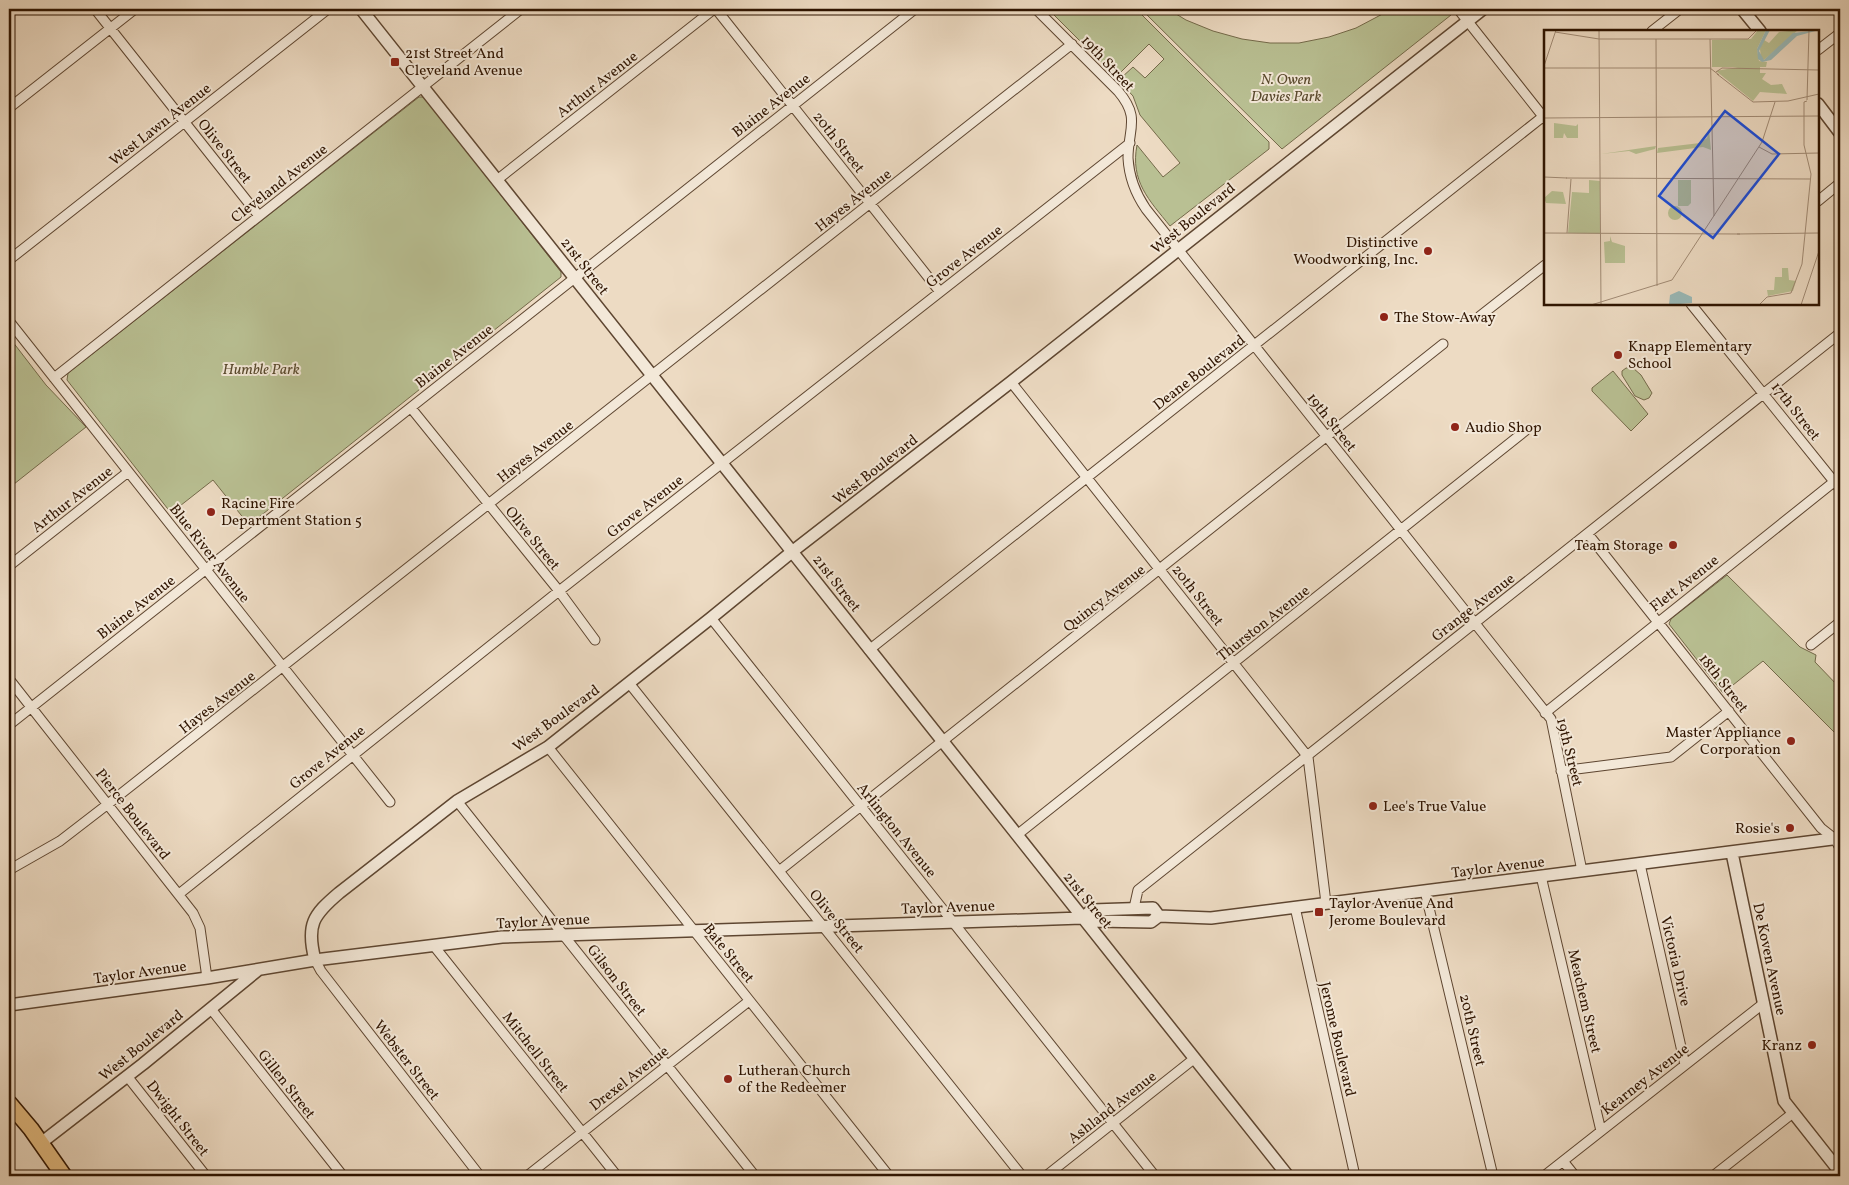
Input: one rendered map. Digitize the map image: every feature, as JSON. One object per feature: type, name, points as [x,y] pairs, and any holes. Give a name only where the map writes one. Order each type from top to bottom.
[{"type":"main road","points":[[9,1103],[65,1175]]},
{"type":"street","name":"Olive Street","points":[[95,9],[259,216]]},
{"type":"street","points":[[9,108],[135,9]]},
{"type":"street","name":"West Lawn Avenue","points":[[9,260],[328,9]]},
{"type":"street","name":"21st Street","points":[[361,9],[1288,1176]]},
{"type":"street","name":"Cleveland Avenue","points":[[54,378],[521,9]]},
{"type":"street","name":"20th Street","points":[[715,9],[940,292]]},
{"type":"street","name":"Arthur Avenue","points":[[497,180],[715,9]]},
{"type":"street","name":"Blaine Avenue","points":[[9,725],[915,9]]},
{"type":"street","name":"19th Street","points":[[1036,9],[1124,97],[1131,112],[1132,121],[1128,159],[1130,173],[1136,193],[1146,209],[1551,719],[1582,871]]},
{"type":"street","points":[[1458,9],[1544,116]]},
{"type":"street","name":"West Boulevard","points":[[315,960],[312,928],[316,916],[322,908],[457,801],[548,747],[793,551],[1011,382],[1483,9]]},
{"type":"street","points":[[1653,30],[1680,9]]},
{"type":"street","points":[[1742,9],[1759,30]]},
{"type":"street","points":[[1819,49],[1840,33]]},
{"type":"street","name":"Hayes Avenue","points":[[9,870],[60,841],[108,804],[1072,44]]},
{"type":"street","points":[[1819,105],[1840,133]]},
{"type":"street","name":"Deane Boulevard","points":[[869,650],[1544,118]]},
{"type":"street","name":"Grove Avenue","points":[[179,894],[352,754],[1130,142]]},
{"type":"street","points":[[1819,200],[1840,184]]},
{"type":"street","points":[[1480,316],[1544,266]]},
{"type":"street","name":"17th Street","points":[[1693,305],[1838,482]]},
{"type":"street","name":"Blue River Avenue","points":[[9,321],[390,802]]},
{"type":"street","name":"Grange Avenue","points":[[1134,908],[1138,890],[1840,333]]},
{"type":"street","name":"Quincy Avenue","points":[[779,871],[1443,344]]},
{"type":"street","name":"20th Street","points":[[1011,382],[1307,756]]},
{"type":"street","name":"Olive Street","points":[[411,408],[559,591],[595,640]]},
{"type":"street","name":"Thurston Avenue","points":[[1017,835],[1525,431]]},
{"type":"street","name":"Arthur Avenue","points":[[9,566],[128,472]]},
{"type":"street","name":"Flett Avenue","points":[[1546,713],[1658,621],[1838,482]]},
{"type":"street","name":"18th Street","points":[[1588,534],[1821,828],[1838,842]]},
{"type":"street","name":"Arlington Avenue","points":[[711,618],[1155,1176]]},
{"type":"street","points":[[1811,645],[1840,622]]},
{"type":"street","name":"Pierce Boulevard","points":[[9,679],[179,894],[197,920],[202,937],[207,978]]},
{"type":"street","name":"Olive Street","points":[[629,683],[1022,1176]]},
{"type":"street","points":[[1561,771],[1671,757],[1730,711]]},
{"type":"street","name":"Bate Street","points":[[548,747],[889,1176]]},
{"type":"street","points":[[1307,756],[1326,903]]},
{"type":"street","name":"Gilson Street","points":[[457,801],[755,1176]]},
{"type":"street","name":"Taylor Avenue","points":[[9,1005],[207,978],[315,960],[502,937],[1082,918],[1096,921],[1151,922],[1159,916],[1211,918],[1582,871],[1838,842]]},
{"type":"street","name":"De Koven Avenue","points":[[1732,853],[1784,1101],[1840,1172]]},
{"type":"street","name":"Victoria Drive","points":[[1640,864],[1685,1065]]},
{"type":"street","name":"Meachem Street","points":[[1542,876],[1601,1131]]},
{"type":"street","name":"20th Street","points":[[1426,891],[1493,1176]]},
{"type":"street","name":"Jerome Boulevard","points":[[1295,907],[1355,1176]]},
{"type":"street","name":"Taylor Avenue","points":[[1082,918],[1092,910],[1134,908],[1152,908],[1159,916]]},
{"type":"street","name":"Mitchell Street","points":[[434,946],[617,1176]]},
{"type":"street","name":"Webster Street","points":[[315,960],[321,971],[480,1176]]},
{"type":"street","name":"West Boulevard","points":[[41,1143],[259,969]]},
{"type":"street","name":"Drexel Avenue","points":[[527,1176],[749,1000]]},
{"type":"street","name":"Kearney Avenue","points":[[1544,1176],[1764,1003]]},
{"type":"street","name":"Gillen Street","points":[[210,1009],[342,1176]]},
{"type":"street","name":"Ashland Avenue","points":[[1046,1176],[1195,1058]]},
{"type":"street","name":"Dwight Street","points":[[127,1076],[206,1176]]},
{"type":"street","points":[[1713,1176],[1793,1113]]},
{"type":"street","points":[[1563,1161],[1575,1176]]},
{"type":"green space","points":[[1048,9],[1136,9],[1269,142],[1269,149],[1170,226],[1148,198],[1139,180],[1136,169],[1137,145],[1163,177],[1180,163],[1140,115],[1133,96],[1120,82],[1121,78],[1133,67],[1145,78],[1164,59],[1149,44],[1116,77]]},
{"type":"green space","name":"N. Owen Davies Park","points":[[1141,9],[1168,9],[1186,20],[1213,31],[1242,39],[1270,43],[1299,43],[1329,37],[1356,28],[1392,9],[1447,9],[1451,15],[1282,149]]},
{"type":"green space","name":"Humble Park","points":[[419,97],[424,97],[561,272],[561,277],[249,525],[213,480],[171,513],[67,380],[68,373]]},
{"type":"green space","points":[[9,337],[46,385],[86,427],[9,488]]},
{"type":"green space","points":[[1626,368],[1633,368],[1641,375],[1652,393],[1649,398],[1644,400],[1635,396],[1622,375],[1622,371]]},
{"type":"green space","points":[[1613,371],[1648,414],[1631,431],[1592,391],[1592,388]]},
{"type":"green space","points":[[1727,575],[1800,647],[1816,655],[1815,662],[1840,688],[1840,737],[1763,661],[1723,693],[1669,624],[1671,619]]},
{"type":"place","name":"21st Street And Cleveland Avenue","points":[[395,62]]},
{"type":"place","name":"Distinctive Woodworking, Inc.","points":[[1428,251]]},
{"type":"place","name":"The Stow-Away","points":[[1384,317]]},
{"type":"place","name":"Knapp Elementary School","points":[[1618,355]]},
{"type":"place","name":"Audio Shop","points":[[1455,427]]},
{"type":"place","name":"Racine Fire Department Station 5","points":[[211,512]]},
{"type":"place","name":"Team Storage","points":[[1673,545]]},
{"type":"place","name":"Master Appliance Corporation","points":[[1791,741]]},
{"type":"place","name":"Lee's True Value","points":[[1373,806]]},
{"type":"place","name":"Rosie's","points":[[1790,828]]},
{"type":"place","name":"Taylor Avenue And Jerome Boulevard","points":[[1319,912]]},
{"type":"place","name":"Kranz","points":[[1812,1045]]},
{"type":"place","name":"Lutheran Church of the Redeemer","points":[[728,1079]]}]
